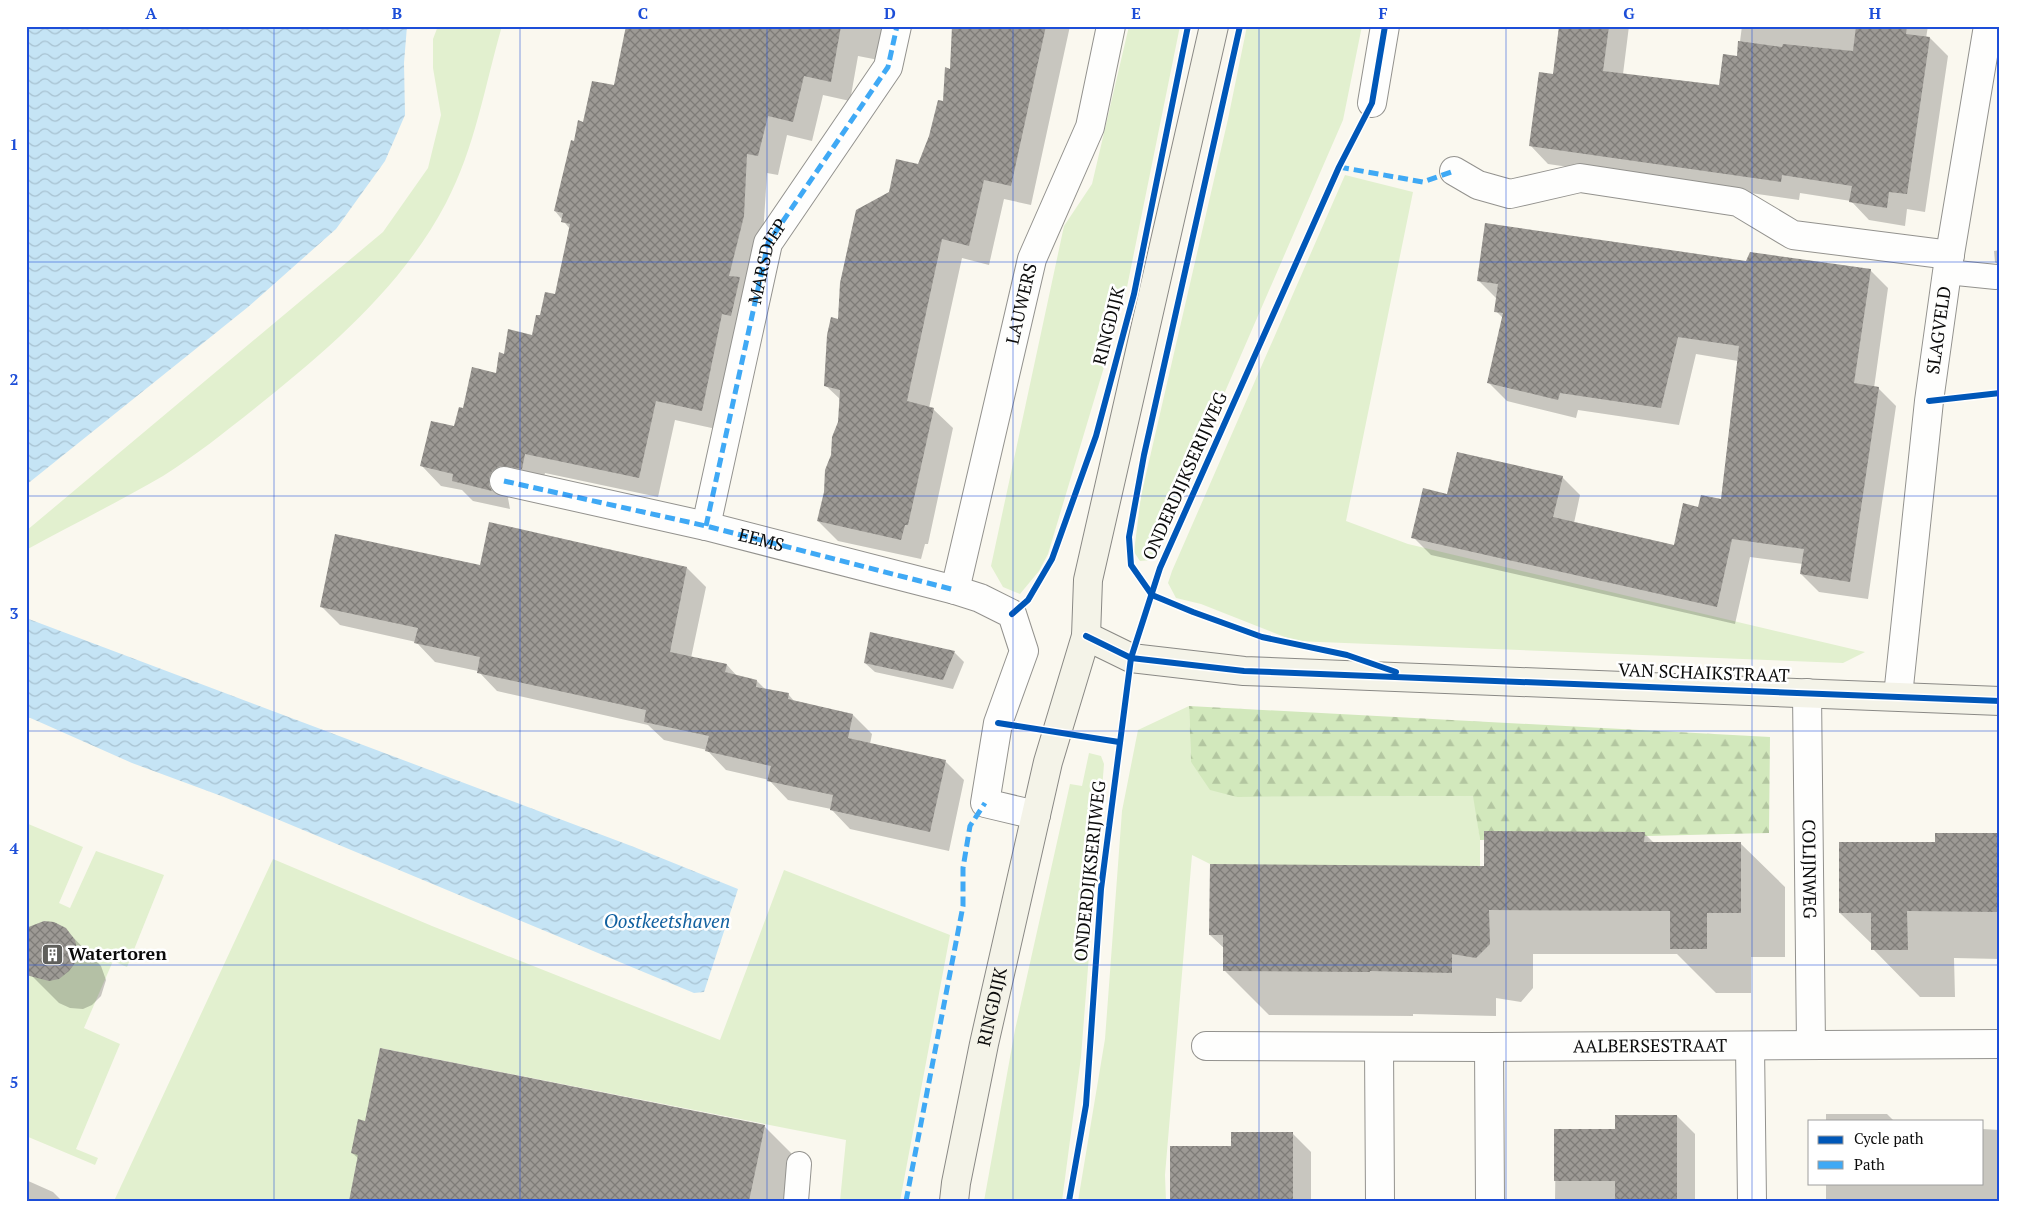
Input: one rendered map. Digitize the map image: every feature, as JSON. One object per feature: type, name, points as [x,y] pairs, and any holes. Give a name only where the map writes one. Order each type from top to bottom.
[{"type":"main road","name":"RINGDIJK","points":[[954,1201],[984,1044],[1036,814],[1056,731],[1086,636],[1088,580],[1214,26]]},
{"type":"main road","name":"VAN SCHAIKSTRAAT","points":[[1086,636],[1131,658],[1244,671],[2000,701]]},
{"type":"street","name":"MARSDIEP","points":[[706,526],[768,243],[888,66],[898,26]]},
{"type":"street","name":"LAUWERS","points":[[955,590],[1032,259],[1090,127],[1111,26]]},
{"type":"street","points":[[1372,103],[1385,26]]},
{"type":"street","name":"SLAGVELD","points":[[1898,696],[1929,401],[1948,263],[1988,26]]},
{"type":"street","points":[[1454,171],[1478,185],[1510,194],[1580,178],[1738,202],[1793,235],[1948,263]]},
{"type":"street","name":"EEMS","points":[[504,481],[706,526],[955,590],[980,598],[1012,614],[1024,651],[998,722],[985,803],[1036,814]]},
{"type":"street","name":"COLIJNWEG","points":[[1807,693],[1811,1045]]},
{"type":"street","name":"AALBERSESTRAAT","points":[[1206,1046],[1489,1047],[2000,1044]]},
{"type":"street","points":[[1750,1046],[1752,1201]]},
{"type":"street","points":[[1379,1047],[1380,1201]]},
{"type":"street","points":[[1489,1047],[1490,1201]]},
{"type":"lane","points":[[1948,263],[1996,277]]},
{"type":"lane","points":[[796,1201],[800,1164]]},
{"type":"green space","points":[[438,26],[502,26],[465,160],[446,203],[428,234],[408,262],[385,290],[336,340],[282,387],[210,444],[163,476],[26,550],[26,531],[383,232],[428,168],[441,115],[433,68],[433,39]]},
{"type":"green space","points":[[1129,26],[1180,26],[1125,297],[1048,554],[1039,571],[1020,594],[1003,587],[991,566],[1064,226],[1092,184]]},
{"type":"green space","points":[[1247,26],[1362,26],[1343,120],[1152,560],[1140,561],[1134,552],[1141,496],[1228,119]]},
{"type":"green space","points":[[1345,175],[1413,192],[1346,521],[1408,544],[1865,652],[1843,663],[1295,641],[1201,604],[1176,598],[1168,583],[1172,571]]},
{"type":"green space","points":[[1189,706],[1191,762],[1237,797],[1474,796],[1480,840],[1480,868],[1216,867],[1192,855],[1165,1175],[1166,1201],[1078,1201],[1105,1039],[1122,811],[1138,730]]},
{"type":"green space","points":[[1189,706],[1770,737],[1769,833],[1480,840],[1473,796],[1237,797],[1210,790],[1191,762]]},
{"type":"green space","points":[[1089,753],[1101,756],[1104,764],[1081,1057],[1062,1201],[984,1201],[1015,1030],[1070,784],[1082,786]]},
{"type":"green space","points":[[26,823],[83,847],[59,903],[70,908],[96,851],[164,875],[127,967],[113,961],[84,1028],[120,1044],[76,1149],[98,1158],[95,1165],[26,1136]]},
{"type":"green space","points":[[273,859],[432,926],[720,1040],[784,870],[950,935],[900,1201],[840,1201],[846,1140],[380,1048],[352,1201],[114,1201]]},
{"type":"water","points":[[26,26],[407,26],[404,63],[405,115],[385,161],[336,229],[248,307],[26,485]]},
{"type":"water","name":"Oostkeetshaven","points":[[26,618],[634,847],[738,889],[704,992],[694,993],[224,797],[132,763],[26,716]]},
{"type":"building","points":[[626,26],[841,26],[831,82],[804,76],[793,122],[768,116],[758,156],[747,154],[744,216],[729,276],[740,277],[731,316],[722,314],[702,411],[656,401],[639,478],[525,454],[522,469],[500,466],[492,471],[489,485],[492,491],[452,481],[453,474],[420,466],[431,421],[454,426],[459,407],[463,408],[472,367],[496,373],[499,352],[504,354],[508,329],[532,335],[536,315],[540,315],[545,292],[555,294],[570,224],[561,222],[563,213],[554,211],[571,140],[574,141],[578,120],[583,122],[592,81],[614,85]]},
{"type":"building","points":[[952,26],[1046,26],[1011,186],[984,180],[969,246],[942,239],[907,401],[934,408],[908,525],[905,525],[901,540],[817,521],[824,492],[825,470],[831,455],[832,437],[838,422],[840,390],[824,386],[827,335],[831,317],[838,319],[840,283],[856,210],[889,192],[896,159],[918,164],[929,136],[938,100],[943,101],[945,67],[950,69]]},
{"type":"building","points":[[1559,26],[1609,26],[1603,71],[1719,85],[1723,54],[1737,56],[1738,41],[1782,47],[1783,44],[1853,51],[1856,26],[1907,26],[1906,34],[1930,37],[1907,194],[1889,192],[1887,208],[1849,202],[1852,186],[1782,175],[1781,182],[1529,146],[1539,72],[1553,74]]},
{"type":"building","points":[[1485,223],[1746,261],[1750,252],[1871,269],[1854,383],[1879,387],[1850,582],[1800,574],[1804,549],[1732,539],[1717,607],[1411,538],[1423,488],[1447,494],[1457,452],[1563,476],[1553,517],[1674,545],[1683,503],[1698,507],[1701,495],[1721,499],[1739,346],[1678,337],[1661,408],[1560,393],[1558,400],[1487,383],[1503,313],[1494,312],[1498,284],[1477,281]]},
{"type":"building","points":[[489,522],[687,567],[670,652],[727,664],[725,672],[757,680],[756,687],[789,693],[788,699],[853,714],[848,738],[946,760],[930,832],[830,810],[833,795],[767,781],[771,766],[705,751],[709,736],[644,722],[646,710],[477,673],[480,657],[414,643],[418,628],[320,607],[335,534],[480,565]]},
{"type":"building","points":[[870,632],[955,651],[943,680],[864,663]]},
{"type":"building","points":[[1484,831],[1645,832],[1644,842],[1741,842],[1741,913],[1707,913],[1707,949],[1670,949],[1670,911],[1489,910],[1490,944],[1476,958],[1452,954],[1452,973],[1223,971],[1223,935],[1209,935],[1210,864],[1484,866]]},
{"type":"building","points":[[1935,833],[2000,833],[2000,912],[1907,911],[1908,950],[1871,950],[1871,913],[1839,913],[1839,842],[1935,842]]},
{"type":"building","name":"Watertoren","points":[[44,921],[54,922],[66,928],[75,940],[77,950],[75,963],[69,971],[59,979],[49,981],[26,975],[26,928]]},
{"type":"building","points":[[380,1048],[765,1125],[749,1201],[349,1201],[358,1155],[351,1153],[358,1119],[365,1121]]},
{"type":"building","points":[[1615,1115],[1677,1115],[1677,1201],[1615,1201],[1615,1181],[1554,1181],[1554,1129],[1615,1129]]},
{"type":"building","points":[[1231,1132],[1293,1132],[1293,1201],[1170,1199],[1170,1146],[1231,1146]]},
{"type":"marked path","points":[[706,526],[768,243],[888,67],[897,26]]},
{"type":"marked path","points":[[1339,167],[1423,182],[1454,171]]},
{"type":"marked path","points":[[504,481],[706,526],[955,590]]},
{"type":"marked path","points":[[906,1201],[963,906],[963,868],[970,826],[985,803]]},
{"type":"cycle path","points":[[1012,614],[1028,600],[1052,559],[1096,436],[1134,294],[1188,26]]},
{"type":"cycle path","name":"ONDERDIJKSERIJWEG","points":[[1240,26],[1144,455],[1129,537],[1131,565],[1152,595],[1193,612],[1262,637],[1347,655],[1396,672]]},
{"type":"cycle path","name":"ONDERDIJKSERIJWEG","points":[[1069,1201],[1086,1105],[1101,889],[1131,658],[1160,568],[1339,167],[1372,103],[1385,26]]},
{"type":"cycle path","points":[[1929,401],[2000,393]]},
{"type":"cycle path","points":[[1086,636],[1131,658],[1244,671],[2000,701]]},
{"type":"cycle path","points":[[998,723],[1119,742]]},
{"type":"place","name":"Watertoren","points":[[52,954]]}]
